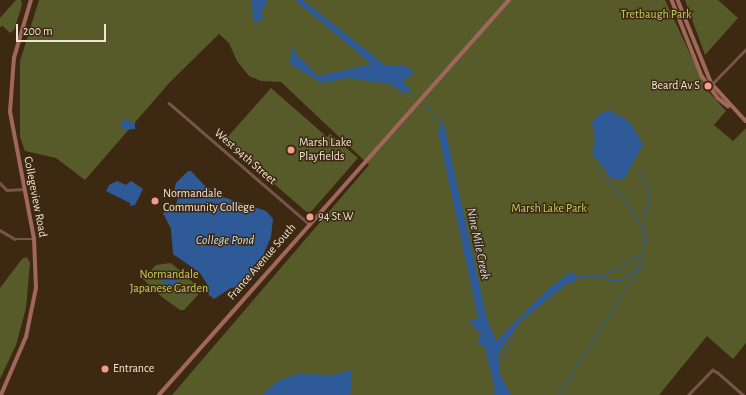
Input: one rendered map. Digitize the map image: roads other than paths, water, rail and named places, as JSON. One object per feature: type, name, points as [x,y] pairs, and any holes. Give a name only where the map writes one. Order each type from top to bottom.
[{"type":"street","name":"Collegeview Road","points":[[1,395],[21,351],[31,320],[36,288],[34,239],[10,107],[15,52],[32,0]]},
{"type":"street","name":"France Avenue South","points":[[159,395],[509,0]]},
{"type":"street","points":[[672,0],[702,76],[732,109],[746,121]]},
{"type":"street","points":[[678,0],[711,85]]},
{"type":"street","points":[[711,85],[746,49]]},
{"type":"street","name":"West 94th Street","points":[[169,103],[309,224]]},
{"type":"street","points":[[0,183],[7,190],[24,189]]},
{"type":"street","points":[[1,232],[15,240],[34,239]]},
{"type":"street","points":[[688,395],[712,370],[718,372],[743,395]]},
{"type":"water","points":[[252,0],[267,0],[262,13],[263,20],[253,22]]},
{"type":"water","points":[[296,0],[303,0],[385,65],[405,65],[414,73],[403,81],[410,89],[405,94],[390,84],[348,78],[322,83],[290,64],[292,45],[296,54],[318,76],[371,64]]},
{"type":"water","points":[[609,110],[630,122],[643,145],[624,179],[616,180],[608,176],[603,166],[592,154],[595,143],[592,122],[599,114]]},
{"type":"water","points":[[124,119],[135,123],[135,129],[125,130],[120,125]]},
{"type":"water","points":[[443,120],[487,319],[496,341],[548,289],[572,271],[577,282],[568,283],[522,320],[505,342],[498,356],[500,374],[511,395],[493,395],[495,391],[485,348],[477,342],[481,335],[469,321],[478,318],[438,132]]},
{"type":"water","name":"College Pond","points":[[188,171],[191,171],[203,184],[220,196],[266,211],[273,219],[271,237],[264,253],[263,267],[243,287],[231,288],[214,299],[208,294],[207,284],[200,273],[173,254],[171,229],[163,213],[176,204],[178,198],[173,195],[176,183]]},
{"type":"water","points":[[117,181],[126,185],[131,181],[143,189],[135,205],[130,206],[130,203],[106,191],[109,185]]},
{"type":"water","points":[[167,270],[179,279],[175,287],[180,293],[189,287],[185,295],[179,294],[172,284],[169,287],[160,279],[160,272]]},
{"type":"water","points":[[352,370],[352,389],[349,395],[261,395],[278,381],[297,374],[334,375]]},
{"type":"waterway","name":"Nine Mile Creek","points":[[295,0],[316,17]]},
{"type":"waterway","name":"Nine Mile Creek","points":[[408,90],[415,96]]},
{"type":"waterway","name":"Nine Mile Creek","points":[[424,103],[441,124]]},
{"type":"waterway","points":[[600,162],[597,170],[621,195],[644,231]]},
{"type":"waterway","points":[[558,395],[640,266],[644,244],[643,218],[648,202],[647,185],[638,171],[628,171]]},
{"type":"waterway","points":[[574,276],[601,276],[642,254]]},
{"type":"waterway","points":[[602,277],[607,280],[619,280],[639,266]]},
{"type":"waterway","points":[[498,363],[503,357],[513,332]]},
{"type":"place","name":"Beard Av S","points":[[708,86]]},
{"type":"place","name":"Marsh Lake Playfields","points":[[291,150]]},
{"type":"place","name":"Normandale Community College","points":[[155,201]]},
{"type":"place","name":"94 St W","points":[[310,217]]},
{"type":"place","name":"Entrance","points":[[105,369]]},
{"type":"park label","name":"Tretbaugh Park","points":[[656,15]]},
{"type":"park label","name":"Marsh Lake Park","points":[[549,209]]},
{"type":"park label","name":"Normandale Japanese Garden","points":[[169,282]]}]
